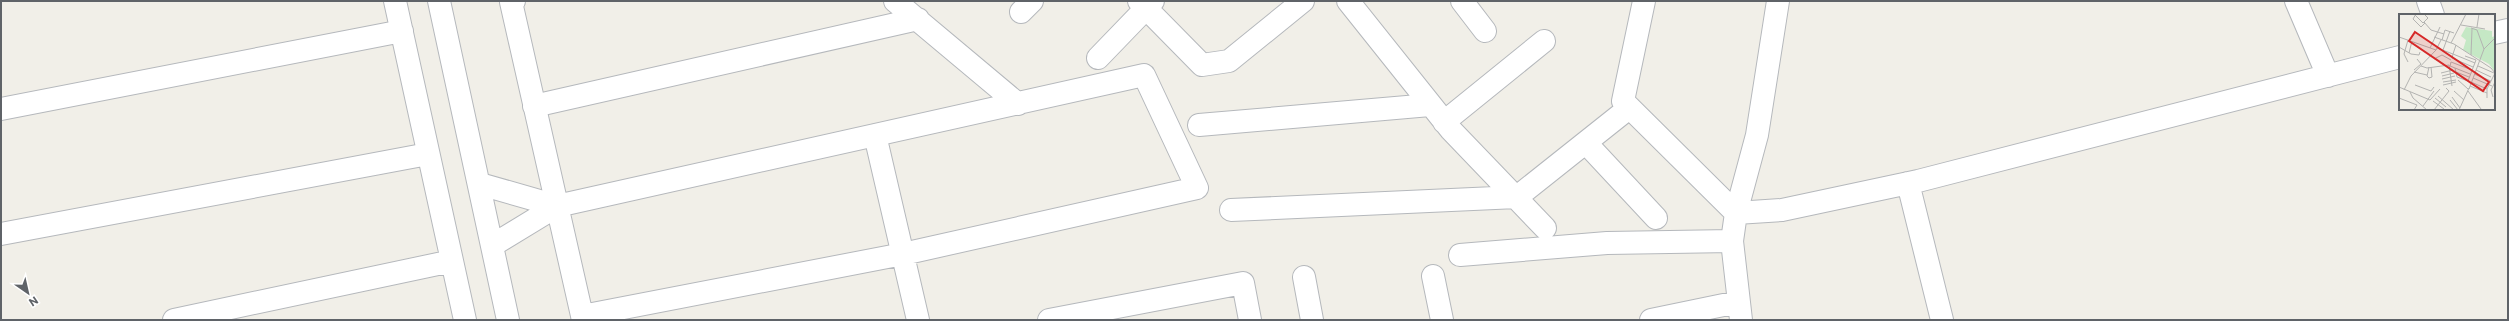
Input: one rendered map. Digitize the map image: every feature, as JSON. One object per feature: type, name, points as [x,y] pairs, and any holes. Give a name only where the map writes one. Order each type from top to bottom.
[{"type":"street","points":[[395,1],[465,320]]},
{"type":"street","points":[[439,1],[480,184],[508,320]]},
{"type":"street","points":[[492,245],[557,206],[1144,75],[1197,188],[903,254],[582,318],[557,206],[534,106],[511,2],[514,1]]},
{"type":"street","points":[[895,1],[1018,104]]},
{"type":"street","points":[[1098,58],[1146,3],[1202,65],[1229,61],[1303,1]]},
{"type":"street","points":[[1348,1],[1444,122],[1545,228]]},
{"type":"street","points":[[1462,1],[1485,31]]},
{"type":"street","points":[[1644,1],[1623,101],[1736,212],[1782,210],[1908,183],[2399,57]]},
{"type":"street","points":[[1651,320],[1739,311],[1732,241],[1736,212],[1757,134],[1778,1]]},
{"type":"street","points":[[2296,1],[2328,76]]},
{"type":"street","points":[[2428,1],[2434,14]]},
{"type":"street","points":[[534,106],[918,20]]},
{"type":"street","points":[[2495,33],[2508,30]]},
{"type":"street","points":[[1,109],[402,31]]},
{"type":"street","points":[[1444,122],[1544,41]]},
{"type":"street","points":[[1199,125],[1430,105]]},
{"type":"street","points":[[1231,210],[1517,197],[1629,108]]},
{"type":"street","points":[[875,135],[918,320]]},
{"type":"street","points":[[1586,143],[1656,218]]},
{"type":"street","points":[[1,234],[428,154]]},
{"type":"street","points":[[1908,183],[1942,320]]},
{"type":"street","points":[[480,184],[557,206]]},
{"type":"street","points":[[1460,255],[1607,243],[1732,241]]},
{"type":"street","points":[[174,320],[452,261]]},
{"type":"street","points":[[1433,276],[1442,320]]},
{"type":"street","points":[[1304,277],[1312,320]]},
{"type":"street","points":[[1049,320],[1243,283],[1250,320]]}]
